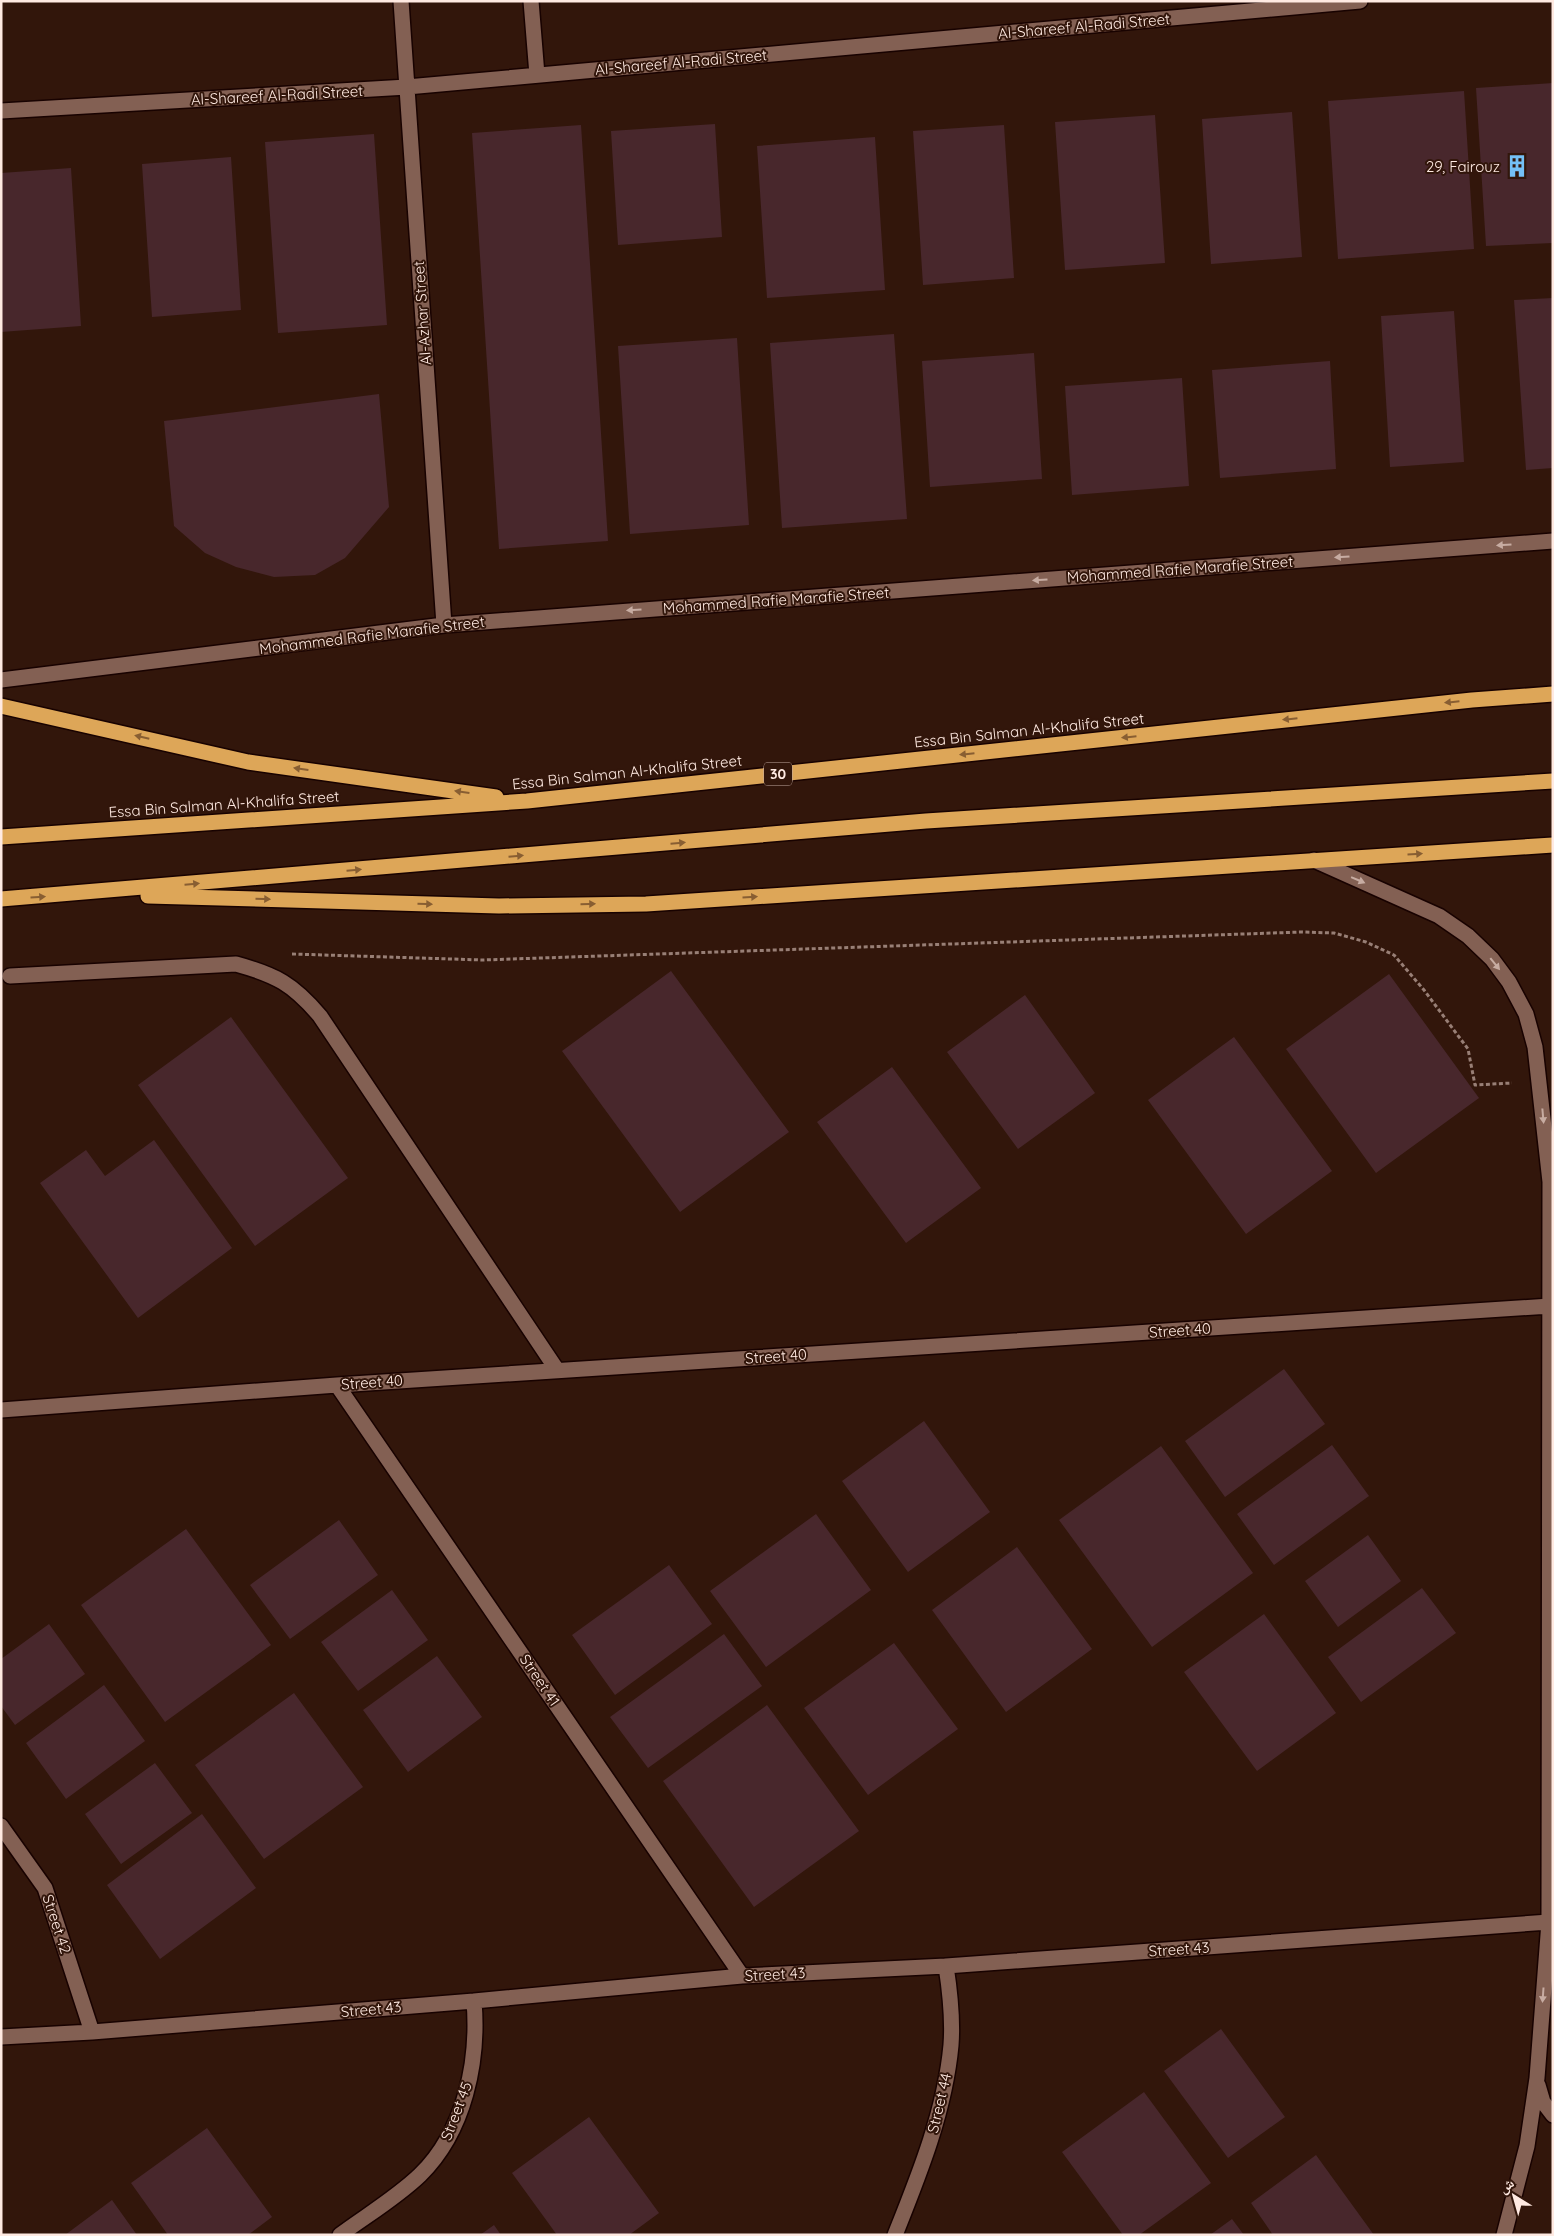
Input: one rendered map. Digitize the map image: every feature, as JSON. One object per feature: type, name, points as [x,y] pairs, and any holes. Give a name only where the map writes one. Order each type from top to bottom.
[{"type":"highway","points":[[1472,700],[1553,684]]},
{"type":"highway","name":"Essa Bin Salman Al-Khalifa Street","points":[[1,837],[528,801],[1472,700],[1553,694]]},
{"type":"highway","points":[[1,706],[248,762],[528,801]]},
{"type":"highway","points":[[1,899],[916,822],[1553,781]]},
{"type":"highway","points":[[74,894],[499,906],[646,904],[1553,845]]},
{"type":"street","name":"Al-Azhar Street","points":[[401,1],[444,624]]},
{"type":"street","points":[[531,1],[537,75]]},
{"type":"street","name":"Al-Shareef Al-Radi Street","points":[[1,111],[407,87],[1360,1]]},
{"type":"street","name":"Mohammed Rafie Marafie Street","points":[[1,680],[444,624],[1553,541]]},
{"type":"street","points":[[1314,860],[1439,916],[1468,936],[1492,959],[1509,982],[1526,1014],[1535,1047],[1552,1181],[1549,1922],[1537,2078],[1527,2146],[1504,2235]]},
{"type":"street","points":[[10,976],[236,964],[268,973],[288,984],[306,999],[320,1016],[557,1370]]},
{"type":"street","name":"Street 40","points":[[1,1410],[557,1370],[1550,1306]]},
{"type":"street","name":"Street 41","points":[[337,1385],[742,1976]]},
{"type":"street","name":"Street 42","points":[[1,1826],[45,1888],[92,2032]]},
{"type":"street","name":"Street 43","points":[[1,2037],[92,2032],[474,2001],[742,1976],[946,1966],[1549,1922]]},
{"type":"street","name":"Street 44","points":[[895,2235],[930,2140],[945,2082],[951,2045],[952,2012],[946,1966]]},
{"type":"street","name":"Street 45","points":[[340,2235],[403,2190],[421,2174],[442,2147],[464,2100],[475,2052],[474,2001]]},
{"type":"street","points":[[1537,2078],[1543,2102],[1553,2115]]},
{"type":"path","points":[[286,954],[483,960],[1302,932],[1334,933],[1366,942],[1394,956],[1424,990],[1468,1049],[1475,1085],[1539,1082]]},
{"type":"building","name":"29, Fairouz","points":[[1553,83],[1553,243],[1486,246],[1476,88]]},
{"type":"building","points":[[1464,91],[1474,249],[1338,259],[1328,101]]},
{"type":"building","points":[[1292,112],[1302,257],[1211,264],[1202,119]]},
{"type":"building","points":[[1155,115],[1165,263],[1065,270],[1055,122]]},
{"type":"building","points":[[715,124],[722,237],[618,245],[611,131]]},
{"type":"building","points":[[581,125],[608,541],[499,549],[472,133]]},
{"type":"building","points":[[1004,125],[1014,278],[923,285],[913,131]]},
{"type":"building","points":[[374,134],[387,325],[278,333],[265,142]]},
{"type":"building","points":[[875,137],[885,290],[767,298],[757,146]]},
{"type":"building","points":[[231,157],[241,310],[152,317],[142,164]]},
{"type":"building","points":[[71,168],[81,326],[1,332],[1,173]]},
{"type":"building","points":[[1553,298],[1553,468],[1526,470],[1514,300]]},
{"type":"building","points":[[1454,311],[1464,462],[1390,467],[1381,316]]},
{"type":"building","points":[[894,334],[907,519],[782,528],[770,343]]},
{"type":"building","points":[[737,338],[749,525],[630,534],[618,346]]},
{"type":"building","points":[[1034,353],[1042,479],[930,487],[922,361]]},
{"type":"building","points":[[1330,361],[1336,469],[1220,478],[1212,370]]},
{"type":"building","points":[[1182,378],[1189,486],[1072,495],[1065,386]]},
{"type":"building","points":[[379,394],[389,507],[345,558],[315,575],[274,577],[236,567],[205,553],[174,526],[164,421]]},
{"type":"building","points":[[671,971],[789,1132],[680,1212],[562,1051]]},
{"type":"building","points":[[1389,974],[1479,1098],[1376,1173],[1286,1049]]},
{"type":"building","points":[[1025,995],[1095,1093],[1018,1149],[947,1052]]},
{"type":"building","points":[[231,1017],[348,1178],[255,1246],[138,1085]]},
{"type":"building","points":[[1234,1037],[1332,1171],[1246,1234],[1148,1100]]},
{"type":"building","points":[[892,1067],[981,1188],[906,1243],[817,1122]]},
{"type":"building","points":[[154,1140],[232,1248],[138,1318],[40,1183],[86,1150],[105,1176]]},
{"type":"building","points":[[1284,1369],[1325,1424],[1225,1497],[1185,1441]]},
{"type":"building","points":[[924,1421],[990,1512],[908,1572],[842,1481]]},
{"type":"building","points":[[1332,1445],[1369,1496],[1274,1565],[1237,1514]]},
{"type":"building","points":[[1161,1446],[1253,1573],[1152,1647],[1059,1520]]},
{"type":"building","points":[[816,1514],[871,1590],[766,1667],[710,1591]]},
{"type":"building","points":[[339,1520],[378,1575],[290,1639],[250,1585]]},
{"type":"building","points":[[186,1529],[271,1645],[165,1722],[81,1605]]},
{"type":"building","points":[[1368,1535],[1401,1581],[1338,1627],[1305,1581]]},
{"type":"building","points":[[1017,1547],[1092,1649],[1006,1712],[932,1610]]},
{"type":"building","points":[[669,1565],[712,1624],[615,1695],[572,1635]]},
{"type":"building","points":[[1422,1588],[1456,1633],[1361,1702],[1328,1657]]},
{"type":"building","points":[[392,1590],[428,1640],[358,1691],[321,1642]]},
{"type":"building","points":[[1264,1614],[1336,1713],[1257,1771],[1184,1672]]},
{"type":"building","points":[[49,1624],[85,1674],[15,1725],[1,1706],[1,1659]]},
{"type":"building","points":[[724,1634],[762,1686],[648,1768],[610,1717]]},
{"type":"building","points":[[894,1643],[958,1729],[868,1795],[804,1708]]},
{"type":"building","points":[[437,1656],[482,1717],[408,1772],[363,1710]]},
{"type":"building","points":[[104,1685],[145,1741],[66,1799],[26,1743]]},
{"type":"building","points":[[294,1693],[363,1787],[264,1859],[195,1765]]},
{"type":"building","points":[[767,1705],[859,1831],[754,1907],[663,1781]]},
{"type":"building","points":[[155,1763],[192,1813],[121,1864],[85,1814]]},
{"type":"building","points":[[202,1814],[256,1888],[160,1959],[107,1885]]},
{"type":"building","points":[[1221,2029],[1285,2117],[1228,2158],[1164,2071]]},
{"type":"building","points":[[1144,2092],[1211,2183],[1139,2235],[1123,2235],[1062,2152]]},
{"type":"building","points":[[589,2117],[659,2213],[629,2235],[557,2235],[512,2173]]},
{"type":"building","points":[[207,2128],[272,2217],[248,2235],[168,2235],[131,2183]]},
{"type":"building","points":[[1316,2155],[1374,2235],[1273,2235],[1251,2203]]},
{"type":"building","points":[[112,2200],[137,2235],[65,2235]]},
{"type":"building","points":[[1232,2219],[1244,2235],[1210,2235]]},
{"type":"building","points":[[494,2225],[501,2235],[480,2235]]},
{"type":"place","name":"29, Fairouz","points":[[1517,166]]}]
